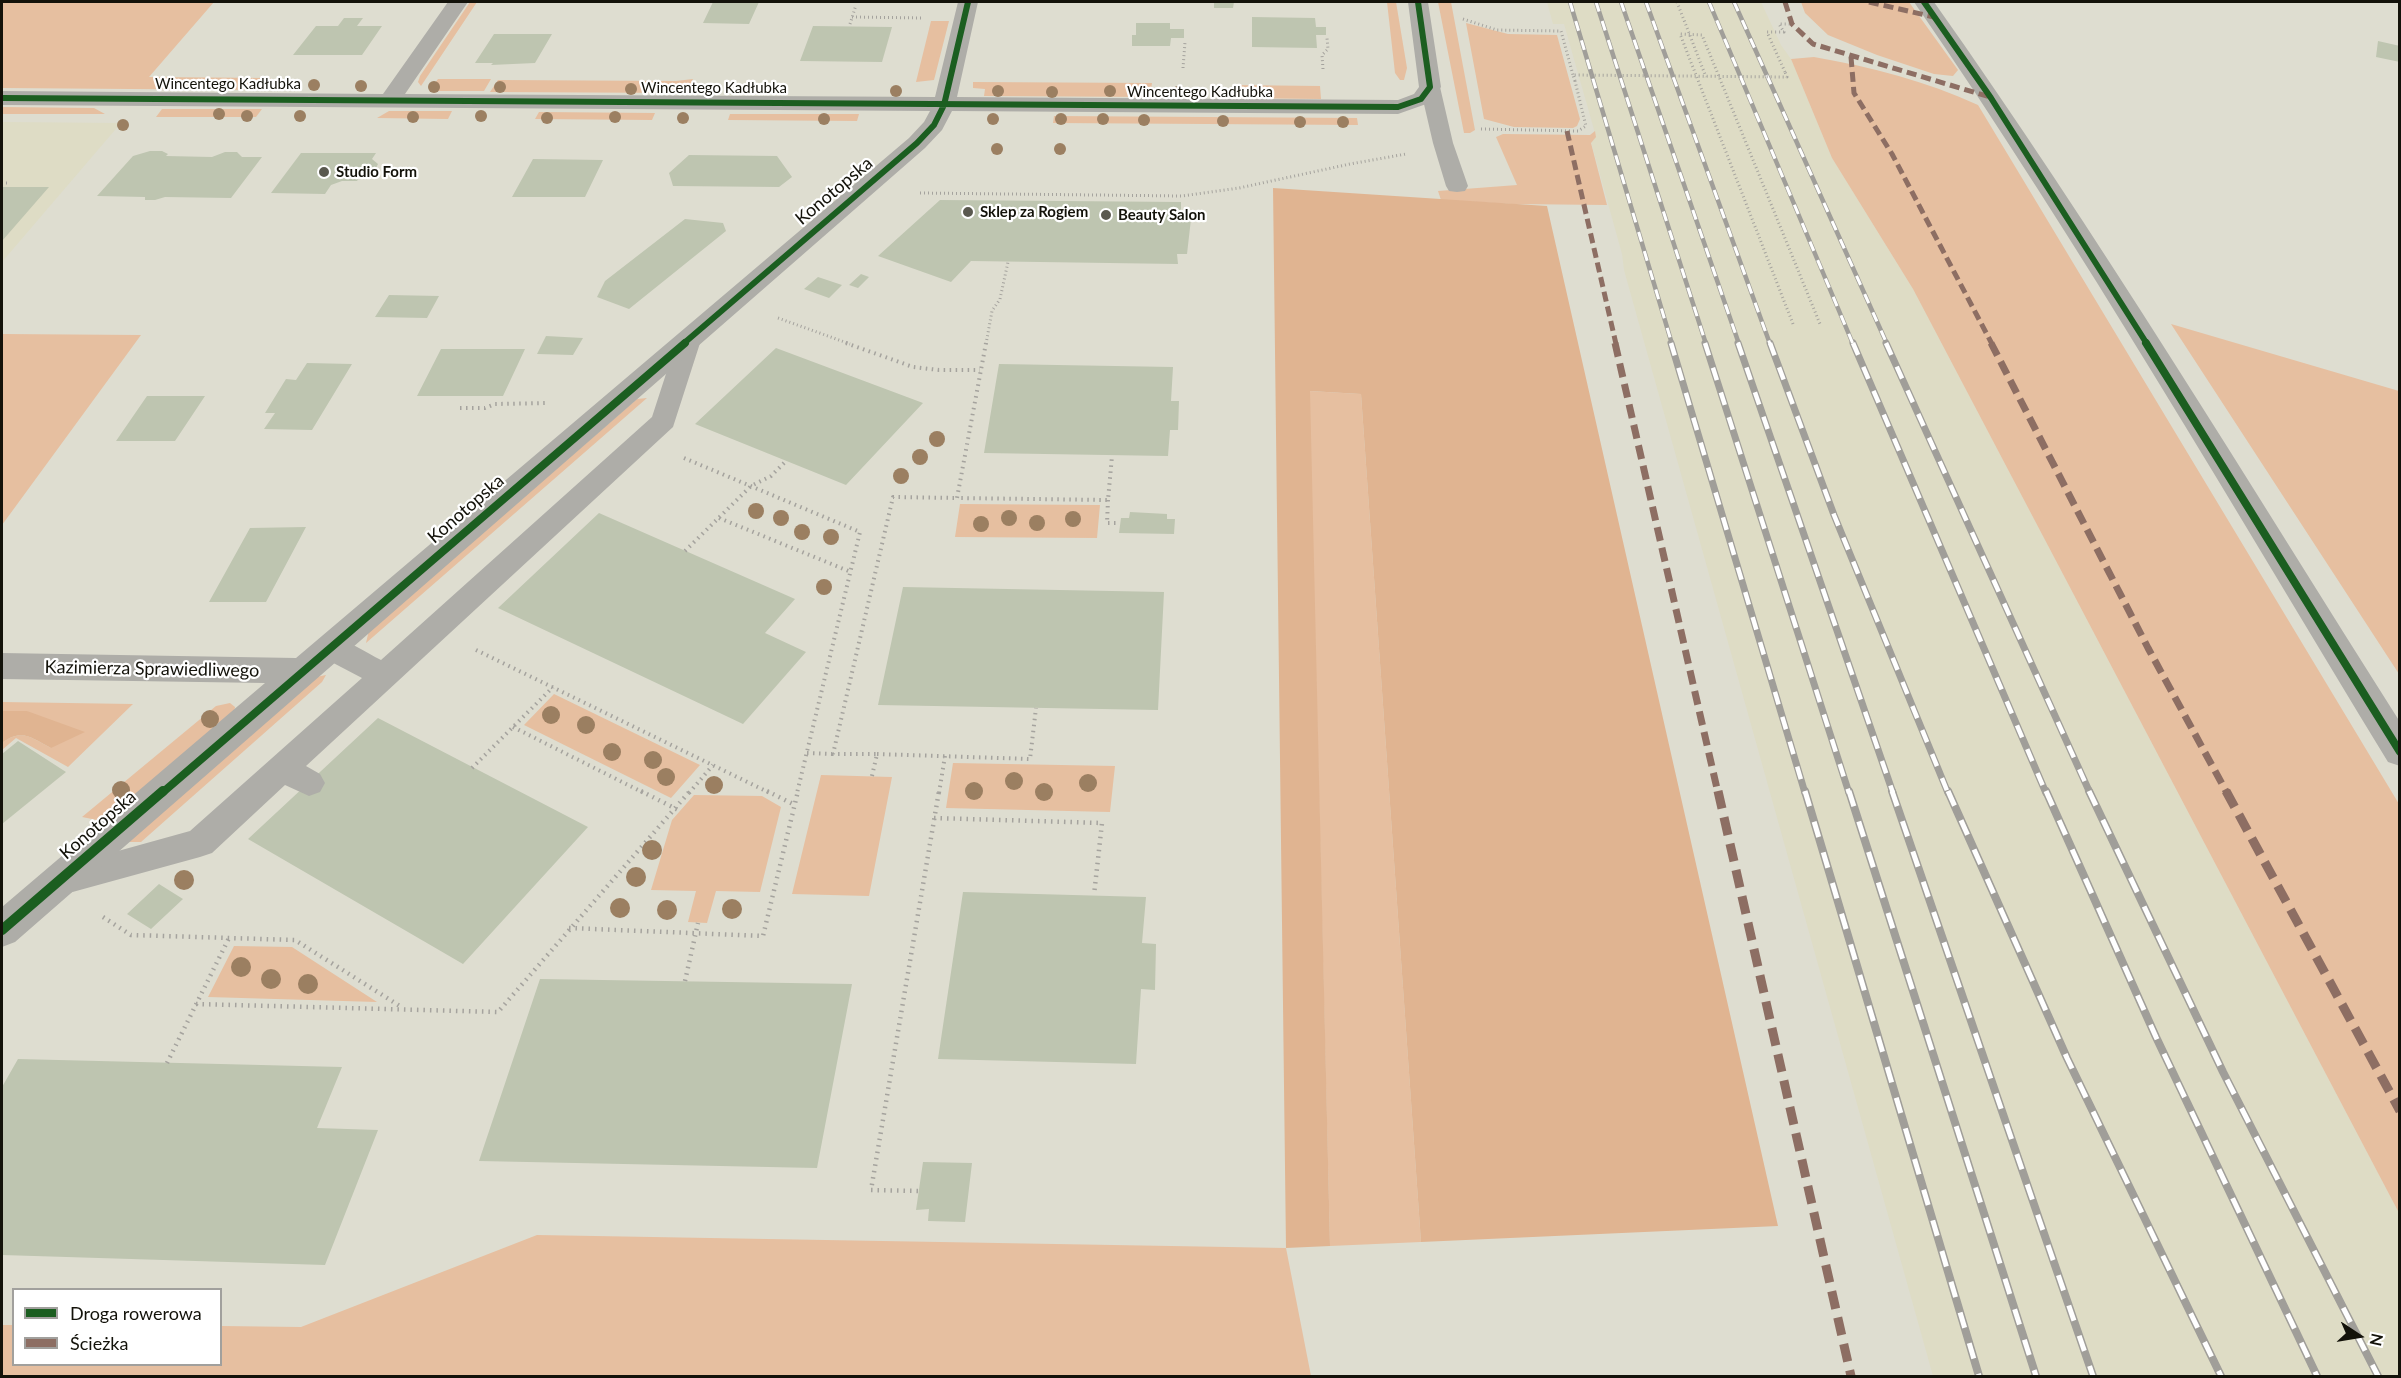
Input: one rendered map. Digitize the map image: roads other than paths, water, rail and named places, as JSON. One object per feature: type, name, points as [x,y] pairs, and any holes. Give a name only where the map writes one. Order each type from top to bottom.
[{"type":"street","points":[[390,100],[458,2]]},
{"type":"street","name":"Konotopska","points":[[2,930],[917,143],[934,125],[944,105],[968,2]]},
{"type":"street","points":[[1418,2],[1427,92]]},
{"type":"street","points":[[1924,2],[1992,98],[2070,220],[2400,752]]},
{"type":"street","name":"Wincentego Kadłubka","points":[[2,98],[1370,109],[1412,104],[1427,92]]},
{"type":"street","name":"Kazimierza Sprawiedliwego","points":[[2,666],[303,671]]},
{"type":"lane","points":[[1427,92],[1457,186]]},
{"type":"lane","points":[[58,881],[200,843],[296,776],[384,675],[416,646],[531,559],[643,440],[664,421],[689,340]]},
{"type":"lane","points":[[330,648],[384,675]]},
{"type":"railway","points":[[1570,2],[1672,344]]},
{"type":"railway","points":[[1596,2],[1706,344]]},
{"type":"railway","points":[[1621,2],[1739,344]]},
{"type":"railway","points":[[1646,2],[1770,344]]},
{"type":"railway","points":[[1709,2],[1853,344]]},
{"type":"railway","points":[[1734,2],[1887,344]]},
{"type":"railway","points":[[1671,343],[1805,793]]},
{"type":"railway","points":[[1705,343],[1849,793]]},
{"type":"railway","points":[[1738,343],[1893,793]]},
{"type":"railway","points":[[1770,343],[1834,515],[1948,793]]},
{"type":"railway","points":[[1853,343],[2046,793]]},
{"type":"railway","points":[[1886,343],[2090,793]]},
{"type":"railway","points":[[1805,791],[1979,1376]]},
{"type":"railway","points":[[1849,791],[2036,1376]]},
{"type":"railway","points":[[1892,791],[2093,1376]]},
{"type":"railway","points":[[1948,791],[2067,1058],[2221,1376]]},
{"type":"railway","points":[[2046,791],[2156,1037],[2317,1376]]},
{"type":"railway","points":[[2089,791],[2223,1072],[2378,1376]]},
{"type":"place","name":"Studio Form","points":[[324,172]]},
{"type":"place","name":"Sklep za Rogiem","points":[[968,212]]},
{"type":"place","name":"Beauty Salon","points":[[1106,215]]}]
